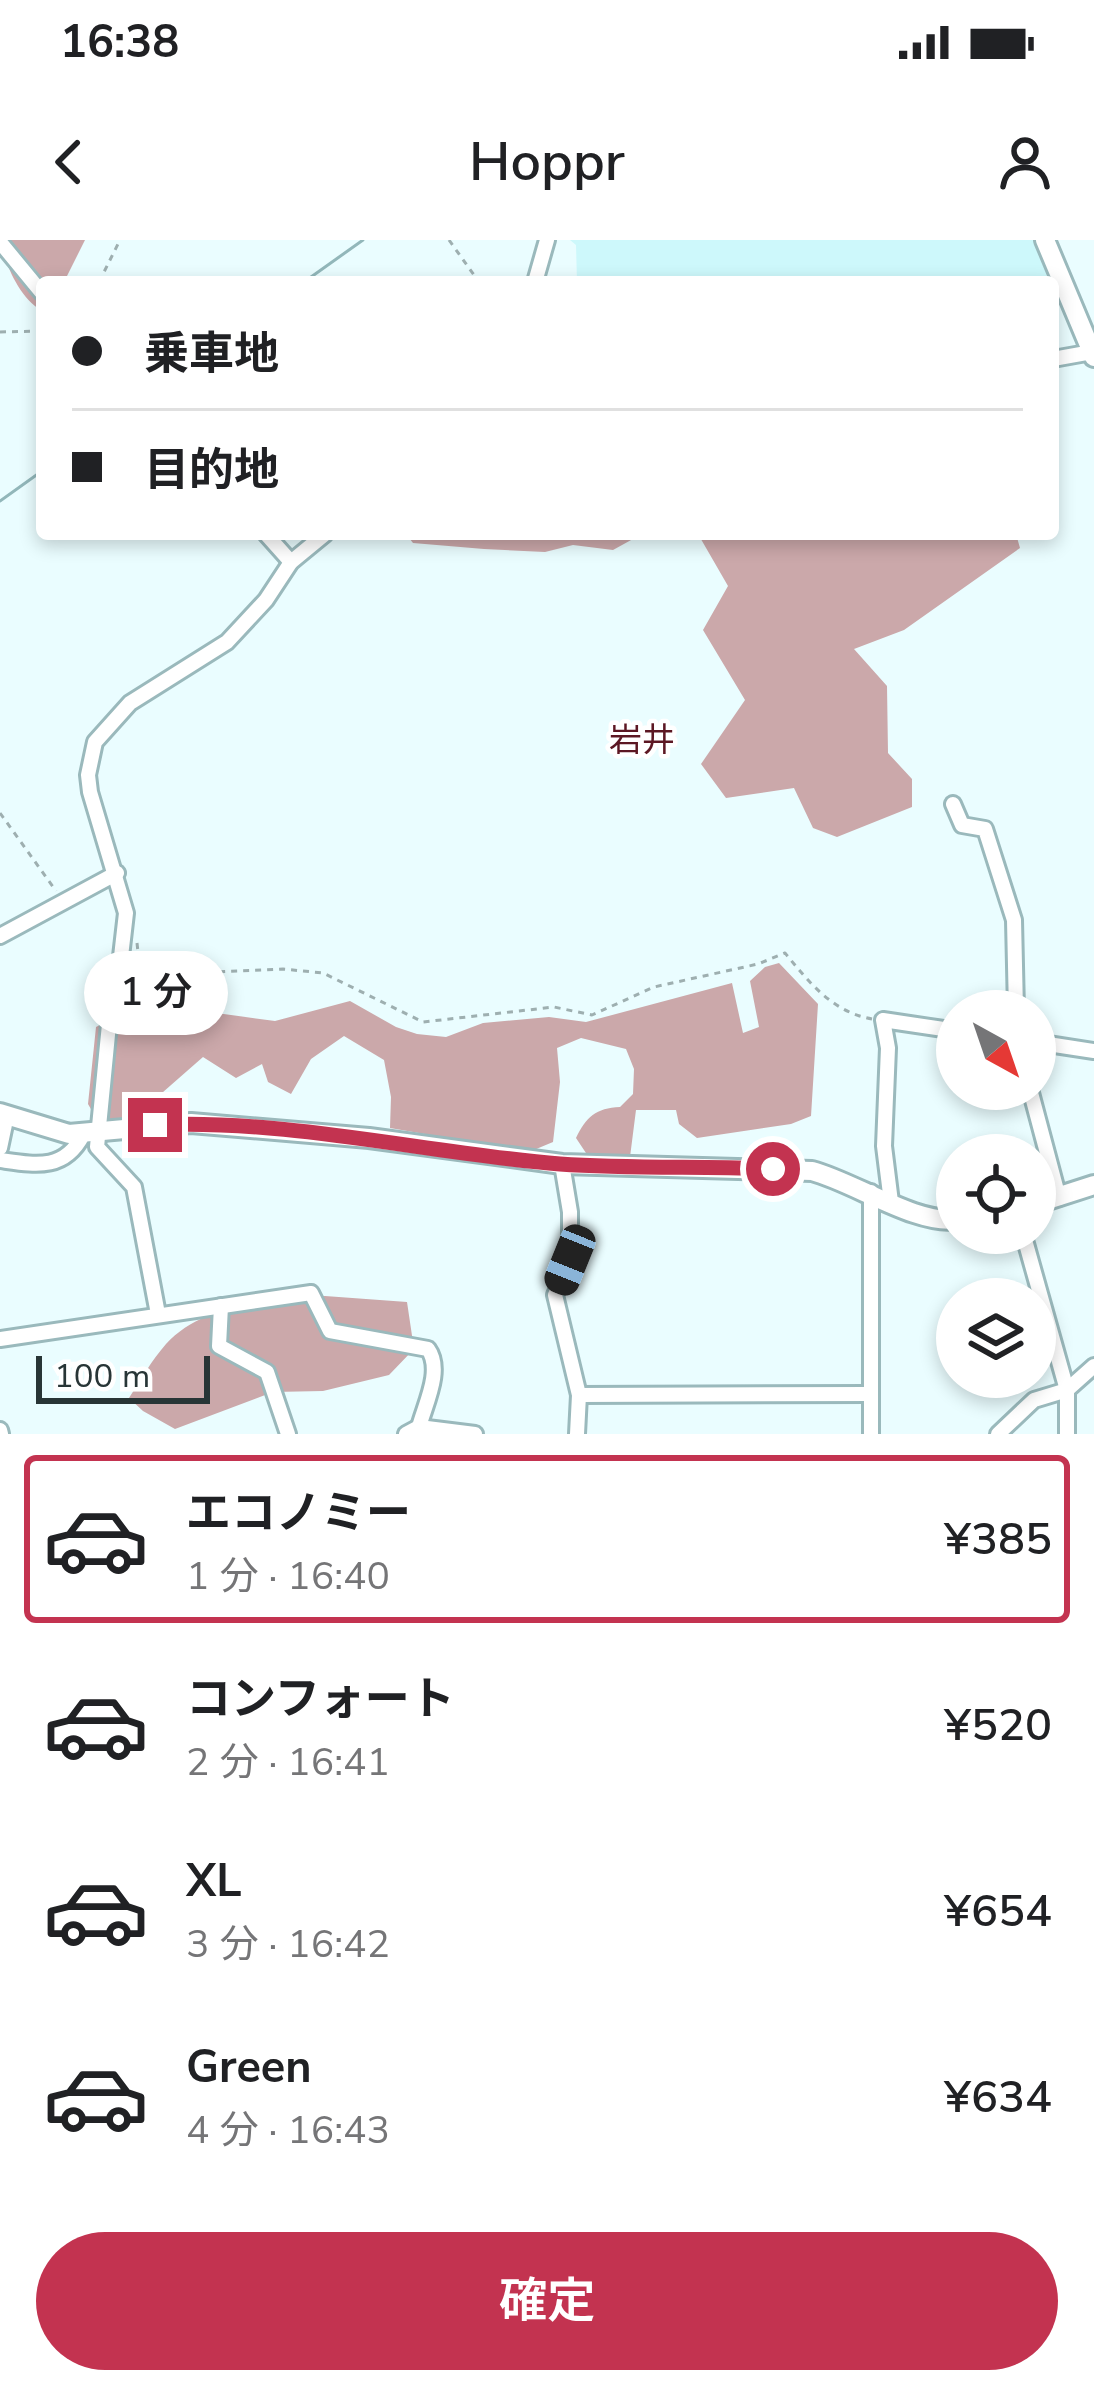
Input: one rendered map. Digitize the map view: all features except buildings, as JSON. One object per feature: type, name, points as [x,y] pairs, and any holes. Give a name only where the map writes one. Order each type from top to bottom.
[{"type":"street","points":[[537,276],[547,240]]},
{"type":"street","points":[[1045,240],[1093,355],[1059,358]]},
{"type":"street","points":[[0,242],[36,285]]},
{"type":"street","points":[[271,540],[291,562]]},
{"type":"street","points":[[0,1160],[63,1160],[90,1134],[126,913],[90,792],[95,742],[130,703],[227,642],[291,562],[318,540]]},
{"type":"street","points":[[953,804],[962,825],[985,829],[1014,920],[1016,990]]},
{"type":"street","points":[[0,935],[117,873]]},
{"type":"street","points":[[891,1202],[884,1146],[888,1048],[883,1021],[936,1028]]},
{"type":"street","points":[[1056,1045],[1094,1051]]},
{"type":"street","points":[[1036,1110],[1059,1198]]},
{"type":"street","points":[[0,1148],[4,1114],[47,1130],[90,1134],[191,1124],[369,1138],[562,1164],[812,1171],[871,1192],[915,1216],[936,1218]]},
{"type":"street","points":[[90,1134],[103,1156],[134,1187],[158,1314]]},
{"type":"street","points":[[562,1164],[570,1212],[570,1260],[555,1295],[579,1395],[571,1432]]},
{"type":"street","points":[[1056,1199],[1094,1185]]},
{"type":"street","points":[[871,1192],[871,1434]]},
{"type":"street","points":[[1029,1254],[1067,1390],[1067,1434]]},
{"type":"street","points":[[0,1339],[311,1293],[330,1331],[428,1349],[435,1371],[413,1431],[475,1434]]},
{"type":"street","points":[[221,1306],[219,1346],[267,1372],[288,1434]]},
{"type":"street","points":[[998,1434],[1034,1400],[1067,1390],[1094,1366]]},
{"type":"street","points":[[579,1395],[870,1394]]},
{"type":"path","points":[[102,276],[120,240]]},
{"type":"path","points":[[448,240],[475,276]]},
{"type":"path","points":[[0,332],[36,331]]},
{"type":"path","points":[[0,813],[64,903]]},
{"type":"path","points":[[126,913],[140,970],[147,975],[283,969],[323,973],[424,1022],[554,1007],[592,1015],[654,987],[758,964],[785,953],[821,996],[856,1016],[883,1021]]},
{"type":"shaded area","points":[[9,240],[85,240],[67,276],[36,276],[36,307],[23,293],[3,252]]},
{"type":"shaded area","points":[[570,240],[1033,240],[1048,276],[577,276],[576,245]]},
{"type":"shaded area","points":[[411,540],[631,540],[613,550],[573,545],[545,552]]},
{"type":"shaded area","points":[[701,540],[1018,540],[1020,548],[904,630],[854,649],[887,686],[888,753],[912,779],[912,807],[837,837],[813,828],[794,788],[726,798],[701,764],[745,700],[703,630],[728,586]]},
{"type":"shaded area","points":[[779,963],[818,1004],[811,1116],[791,1124],[697,1138],[679,1124],[676,1110],[636,1110],[630,1157],[588,1156],[576,1138],[593,1115],[620,1107],[633,1094],[634,1069],[626,1049],[581,1038],[557,1048],[560,1082],[553,1142],[529,1152],[390,1128],[391,1097],[384,1060],[344,1036],[311,1059],[291,1094],[268,1082],[262,1064],[236,1078],[203,1057],[130,1121],[99,1123],[88,1104],[96,1027],[143,1003],[275,1021],[350,1001],[396,1027],[446,1037],[483,1023],[549,1017],[586,1022],[732,983],[743,1033],[759,1027],[750,981],[765,967]]},
{"type":"shaded area","points":[[325,1296],[407,1302],[414,1349],[389,1375],[323,1391],[273,1392],[175,1429],[129,1398],[166,1344],[200,1319],[241,1306]]},
{"type":"waterway","points":[[312,276],[363,240]]},
{"type":"waterway","points":[[0,501],[36,475]]},
{"type":"district","name":"岩井","points":[[642,739]]},
{"type":"route","points":[[155,1125],[369,1138],[562,1164],[773,1169]]}]
